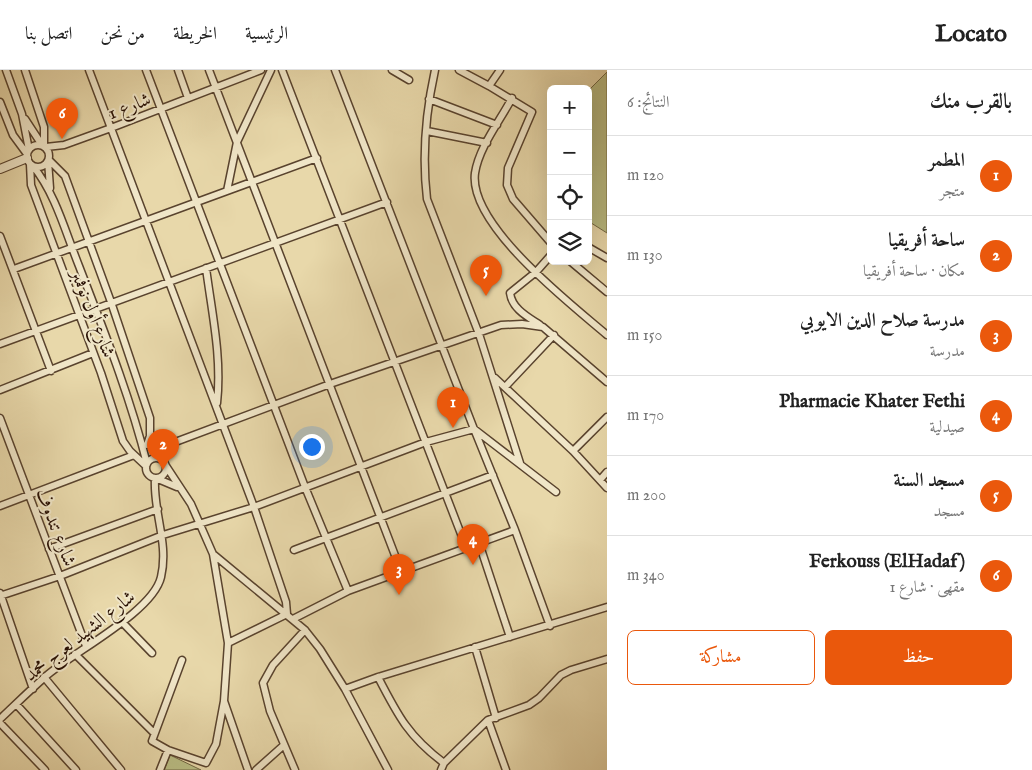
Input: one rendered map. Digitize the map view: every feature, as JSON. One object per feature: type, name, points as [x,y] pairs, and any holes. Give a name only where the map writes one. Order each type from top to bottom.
[{"type":"street","name":"شارع أول نوفمبر","points":[[6,70],[22,114],[29,158],[30,182],[123,441],[134,455],[146,465]]},
{"type":"street","points":[[25,70],[44,127],[44,146]]},
{"type":"street","points":[[89,70],[254,507],[286,602],[287,614]]},
{"type":"street","points":[[148,70],[218,263],[325,538],[348,591]]},
{"type":"street","points":[[178,70],[188,98]]},
{"type":"street","points":[[209,70],[401,571]]},
{"type":"street","name":"شارع 1","points":[[44,146],[64,145],[261,70]]},
{"type":"street","points":[[227,191],[237,142],[271,70]]},
{"type":"street","points":[[282,70],[447,492],[466,547]]},
{"type":"street","points":[[335,70],[515,530],[550,626]]},
{"type":"street","points":[[392,70],[409,80]]},
{"type":"street","points":[[435,70],[429,99],[424,179],[427,199],[479,334],[520,463]]},
{"type":"street","points":[[459,70],[512,98],[532,112],[508,168],[507,185],[513,199],[547,238]]},
{"type":"street","points":[[489,86],[500,70]]},
{"type":"street","points":[[512,98],[487,143],[475,171],[474,181],[481,204],[500,232],[536,272],[607,335]]},
{"type":"street","points":[[429,99],[498,126]]},
{"type":"street","name":"شارع أول نوفمبر","points":[[0,102],[14,135],[51,192],[95,308],[139,434],[146,465]]},
{"type":"street","name":"شارع أول نوفمبر","points":[[22,114],[44,146]]},
{"type":"street","points":[[427,131],[487,143]]},
{"type":"street","points":[[0,169],[29,158],[36,144],[44,146],[49,152],[49,160],[40,167],[29,158]]},
{"type":"street","name":"شارع 1","points":[[49,160],[64,145]]},
{"type":"street","points":[[14,269],[317,158]]},
{"type":"street","name":"شارع أول نوفمبر","points":[[49,160],[51,192]]},
{"type":"street","name":"شارع أول نوفمبر","points":[[49,160],[64,176],[111,302],[150,418],[150,436],[147,445]]},
{"type":"street","points":[[0,344],[111,302],[168,283],[275,241],[387,202]]},
{"type":"street","points":[[0,236],[51,371]]},
{"type":"street","points":[[592,249],[607,258]]},
{"type":"street","points":[[547,260],[536,272],[512,290],[511,300],[516,308],[554,334],[604,380],[607,372]]},
{"type":"street","points":[[575,265],[607,292]]},
{"type":"street","points":[[206,268],[218,339],[220,378],[216,406]]},
{"type":"street","points":[[178,487],[147,474],[146,465],[158,458],[167,446],[274,404],[501,326],[522,324],[543,327]]},
{"type":"street","points":[[505,387],[554,334]]},
{"type":"street","points":[[0,390],[93,354]]},
{"type":"street","points":[[494,377],[573,451],[607,488]]},
{"type":"street","points":[[573,451],[607,417]]},
{"type":"street","name":"شارع تندوف","points":[[0,418],[86,646]]},
{"type":"street","points":[[33,689],[0,595],[60,576],[163,535],[254,507],[426,442],[474,429]]},
{"type":"street","points":[[474,429],[556,492]]},
{"type":"street","name":"شارع أول نوفمبر","points":[[139,434],[158,458]]},
{"type":"street","points":[[0,506],[134,455]]},
{"type":"street","points":[[158,458],[166,466],[178,487],[191,504],[212,554],[228,643],[224,702],[216,744],[208,761],[203,763],[168,750],[152,741],[182,660]]},
{"type":"street","points":[[156,479],[165,473],[166,466]]},
{"type":"street","points":[[600,480],[607,472]]},
{"type":"street","points":[[294,550],[493,475]]},
{"type":"street","name":"شارع الشهيد لعرج محمد","points":[[0,721],[44,677],[122,622],[146,602],[156,590],[161,577],[163,535],[158,509],[156,479]]},
{"type":"street","points":[[49,549],[158,509]]},
{"type":"street","points":[[294,620],[348,591],[515,530]]},
{"type":"street","points":[[478,543],[510,636]]},
{"type":"street","points":[[212,554],[305,630],[320,649],[345,690],[388,770]]},
{"type":"street","points":[[345,690],[378,677],[510,636],[550,626],[607,607]]},
{"type":"street","points":[[228,643],[287,614]]},
{"type":"street","points":[[122,622],[152,653]]},
{"type":"street","points":[[295,770],[270,711],[264,690],[264,679],[305,630]]},
{"type":"street","points":[[475,647],[496,718]]},
{"type":"street","points":[[75,654],[154,733]]},
{"type":"street","points":[[378,677],[404,724],[421,746],[443,767],[488,720],[529,705],[539,698],[561,675],[607,659]]},
{"type":"street","points":[[44,677],[121,770]]},
{"type":"street","points":[[224,702],[248,770]]},
{"type":"street","points":[[16,704],[76,770]]},
{"type":"street","points":[[488,720],[506,770]]},
{"type":"street","points":[[0,721],[45,770]]},
{"type":"street","points":[[256,770],[284,745]]},
{"type":"street","points":[[160,770],[168,750]]},
{"type":"green space","points":[[607,72],[607,233],[592,224],[592,87]]},
{"type":"green space","points":[[170,755],[201,770],[164,770]]},
{"type":"place","name":"Ferkouss (ElHadaf)","points":[[62,139]]},
{"type":"place","name":"مسجد السنة","points":[[486,296]]},
{"type":"place","name":"المطمر","points":[[453,428]]},
{"type":"place","name":"ساحة أفريقيا","points":[[163,470]]},
{"type":"place","name":"Pharmacie Khater Fethi","points":[[473,565]]},
{"type":"place","name":"مدرسة صلاح الدين الايوبي","points":[[399,595]]}]
